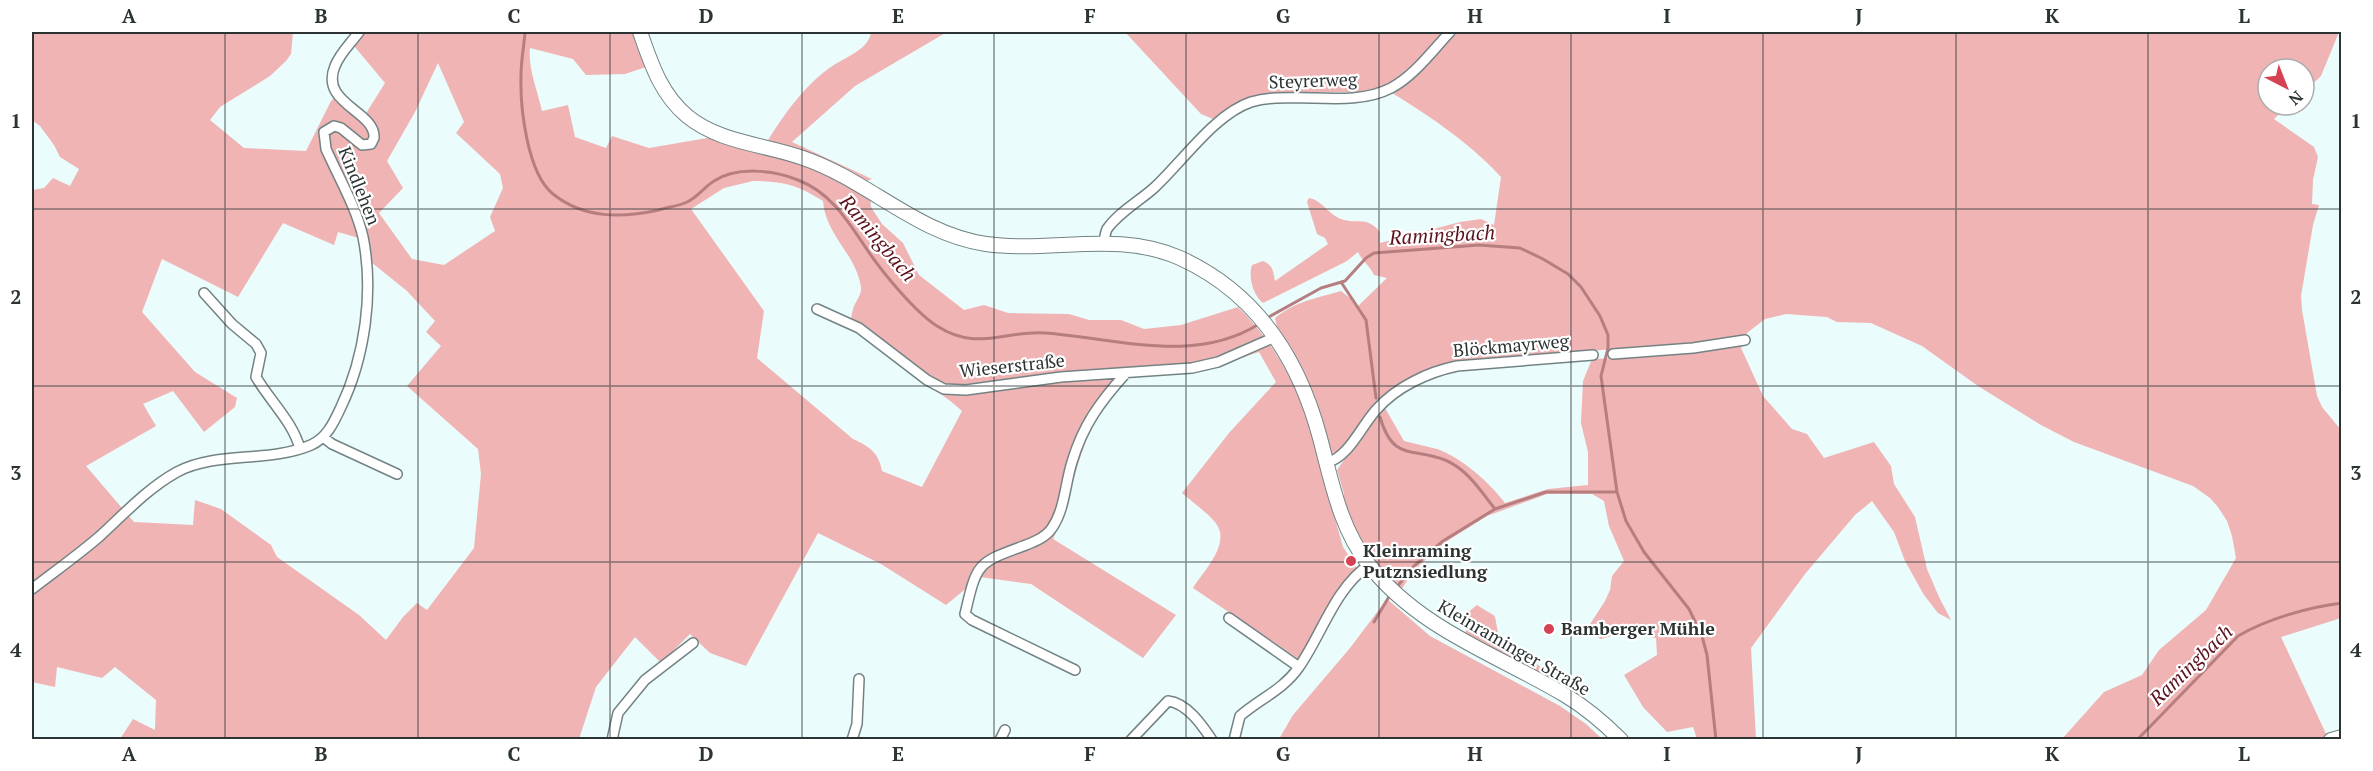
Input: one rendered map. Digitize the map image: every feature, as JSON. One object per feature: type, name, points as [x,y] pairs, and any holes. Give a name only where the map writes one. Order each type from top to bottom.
[{"type":"main road","name":"Kleinraminger Straße","points":[[639,32],[656,75],[667,95],[689,117],[713,133],[822,164],[860,183],[924,224],[962,239],[992,245],[1021,247],[1104,242],[1143,246],[1184,260],[1217,279],[1246,304],[1273,334],[1301,379],[1344,523],[1369,565],[1392,592],[1418,614],[1453,636],[1565,695],[1585,708],[1621,740]]},
{"type":"main road","points":[[2331,740],[2342,737]]},
{"type":"street","name":"Kindlehen","points":[[323,437],[336,418],[355,374],[364,329],[366,294],[363,239],[357,218],[326,149],[324,138],[324,132],[334,126],[362,145],[371,144],[374,138],[372,127],[341,99],[332,81],[335,65],[360,32]]},
{"type":"street","name":"Steyrerweg","points":[[1104,242],[1105,234],[1112,224],[1154,188],[1214,126],[1237,108],[1260,100],[1350,98],[1392,88],[1450,32]]},
{"type":"street","points":[[204,293],[232,324],[256,344],[261,352],[256,377],[274,401],[300,449]]},
{"type":"street","name":"Wieserstraße","points":[[817,309],[859,328],[927,381],[944,389],[966,390],[1061,378],[1192,368],[1218,362],[1273,334]]},
{"type":"street","points":[[1613,354],[1693,348],[1745,340]]},
{"type":"street","name":"Blöckmayrweg","points":[[1326,463],[1341,457],[1380,405],[1410,384],[1437,370],[1457,366],[1593,355]]},
{"type":"street","points":[[1075,670],[972,620],[965,614],[972,584],[980,567],[990,558],[1039,540],[1050,531],[1058,519],[1072,462],[1086,424],[1105,396],[1126,373]]},
{"type":"street","points":[[32,589],[177,472],[206,463],[300,449],[323,437],[332,444],[397,474]]},
{"type":"street","points":[[1234,740],[1240,716],[1284,687],[1299,667],[1337,601],[1355,577],[1369,565]]},
{"type":"street","points":[[1228,618],[1299,667]]},
{"type":"street","points":[[612,740],[618,713],[645,680],[693,643]]},
{"type":"street","points":[[852,740],[857,724],[859,679]]},
{"type":"street","points":[[1131,740],[1164,704],[1172,701],[1190,714],[1212,740]]},
{"type":"street","points":[[1000,740],[1005,730]]},
{"type":"shaded area","points":[[32,32],[293,32],[291,54],[286,61],[270,76],[220,107],[210,120],[244,148],[306,151],[331,101],[339,93],[365,115],[385,83],[349,40],[355,32],[549,32],[557,34],[558,32],[635,32],[646,67],[625,74],[586,75],[573,59],[530,48],[532,71],[542,111],[568,105],[575,137],[606,148],[612,136],[649,148],[713,137],[802,162],[870,196],[871,207],[882,224],[903,243],[919,275],[964,310],[984,305],[1008,313],[1069,314],[1089,320],[1121,320],[1144,329],[1181,325],[1238,307],[1276,353],[1304,407],[1343,547],[1357,568],[1301,657],[1297,658],[1193,588],[1218,550],[1220,533],[1210,517],[1182,493],[1229,433],[1276,382],[1259,352],[1232,361],[1126,377],[1100,412],[1083,449],[1053,539],[1176,615],[1143,658],[1031,584],[980,577],[946,605],[881,564],[818,533],[746,666],[710,653],[690,634],[661,663],[635,637],[596,687],[579,739],[120,739],[133,719],[155,730],[156,700],[115,667],[102,678],[57,667],[55,687],[32,682],[32,190],[44,188],[53,178],[70,186],[79,169],[60,157],[40,126],[32,120]],"holes":[[[438,63],[464,122],[456,133],[500,174],[503,188],[490,217],[495,231],[444,265],[412,259],[379,213],[403,188],[387,161],[415,112]],[[753,181],[773,182],[806,191],[823,201],[830,225],[853,265],[861,287],[852,311],[850,328],[962,411],[922,487],[882,471],[872,451],[853,439],[757,358],[764,311],[691,209],[724,188]],[[283,223],[334,245],[338,232],[369,241],[371,262],[407,291],[435,321],[426,332],[441,346],[407,386],[478,449],[481,474],[474,548],[427,610],[417,603],[386,640],[359,615],[277,557],[271,545],[221,509],[195,500],[193,525],[134,522],[86,466],[156,426],[143,404],[173,391],[204,432],[235,407],[237,398],[195,372],[142,312],[162,259],[238,297]]]},
{"type":"shaded area","points":[[871,32],[947,32],[855,86],[792,142],[872,179],[867,181],[837,167],[767,142],[805,89],[824,72],[862,48]]},
{"type":"shaded area","points":[[1125,32],[2339,32],[2321,76],[2316,81],[2316,57],[2256,57],[2256,117],[2276,117],[2274,119],[2314,147],[2318,157],[2313,180],[2312,204],[2319,205],[2313,225],[2301,296],[2317,396],[2322,407],[2341,430],[2341,618],[2281,637],[2327,736],[2314,740],[2062,739],[2104,692],[2142,675],[2159,650],[2206,610],[2236,558],[2227,521],[2210,498],[2193,486],[2074,442],[2041,425],[1978,386],[1922,346],[1871,323],[1837,322],[1827,317],[1786,314],[1765,319],[1747,333],[1741,348],[1763,396],[1792,429],[1807,434],[1824,458],[1874,442],[1891,466],[1894,484],[1915,517],[1927,569],[1951,620],[1938,613],[1924,595],[1905,561],[1894,532],[1872,501],[1855,515],[1805,574],[1751,648],[1756,739],[1697,739],[1693,727],[1667,732],[1643,707],[1624,675],[1657,655],[1656,638],[1619,634],[1601,639],[1585,632],[1605,601],[1610,590],[1612,576],[1624,561],[1609,526],[1604,501],[1592,494],[1547,494],[1487,516],[1444,543],[1413,571],[1400,592],[1357,540],[1343,498],[1344,494],[1337,470],[1374,416],[1385,408],[1404,441],[1437,449],[1456,458],[1483,479],[1505,503],[1548,489],[1588,485],[1588,452],[1581,423],[1583,381],[1592,359],[1614,358],[1614,349],[1467,361],[1394,391],[1343,448],[1331,454],[1278,332],[1275,318],[1299,304],[1341,291],[1350,298],[1361,313],[1358,306],[1387,278],[1374,275],[1358,252],[1347,261],[1263,303],[1252,286],[1252,265],[1263,261],[1269,264],[1275,281],[1328,244],[1325,238],[1317,234],[1307,202],[1309,198],[1318,201],[1341,219],[1366,222],[1375,227],[1380,232],[1380,243],[1460,222],[1481,219],[1494,225],[1501,177],[1445,128],[1382,87],[1359,92],[1281,92],[1245,100],[1213,119],[1201,114]]},
{"type":"shaded area","points":[[1387,599],[1430,636],[1560,706],[1586,724],[1602,739],[1279,739],[1293,715],[1350,648]]},
{"type":"shaded area","points":[[1477,605],[1494,616],[1499,636],[1550,674],[1554,669],[1583,699],[1582,701],[1465,637],[1466,630],[1457,621]]},
{"type":"waterway","name":"Ramingbach","points":[[525,32],[521,88],[524,121],[531,156],[544,184],[553,194],[577,208],[617,215],[645,213],[687,202],[723,176],[744,171],[767,172],[798,180],[821,193],[839,210],[900,292],[928,320],[951,334],[978,339],[1045,333],[1154,346],[1181,346],[1208,343],[1234,336],[1259,324]]},
{"type":"waterway","name":"Ramingbach","points":[[1267,318],[1321,288],[1345,281],[1366,258],[1374,253],[1479,245],[1520,248],[1568,274],[1581,287],[1600,316],[1608,335],[1608,348],[1601,376],[1617,492],[1626,521],[1644,552],[1689,609],[1702,636],[1707,655],[1716,740]]},
{"type":"waterway","name":"Ramingbach","points":[[1341,282],[1366,320],[1376,398]]},
{"type":"waterway","name":"Ramingbach","points":[[1380,417],[1385,431],[1398,447],[1453,464],[1473,481],[1495,509],[1546,492],[1617,492]]},
{"type":"waterway","points":[[1396,588],[1414,566],[1443,541],[1495,509]]},
{"type":"waterway","points":[[1374,622],[1390,595]]},
{"type":"waterway","name":"Ramingbach","points":[[2137,740],[2238,636],[2288,615],[2342,603]]},
{"type":"place","name":"Kleinraming Putznsiedlung","points":[[1351,561]]},
{"type":"place","name":"Bamberger Mühle","points":[[1549,629]]}]
